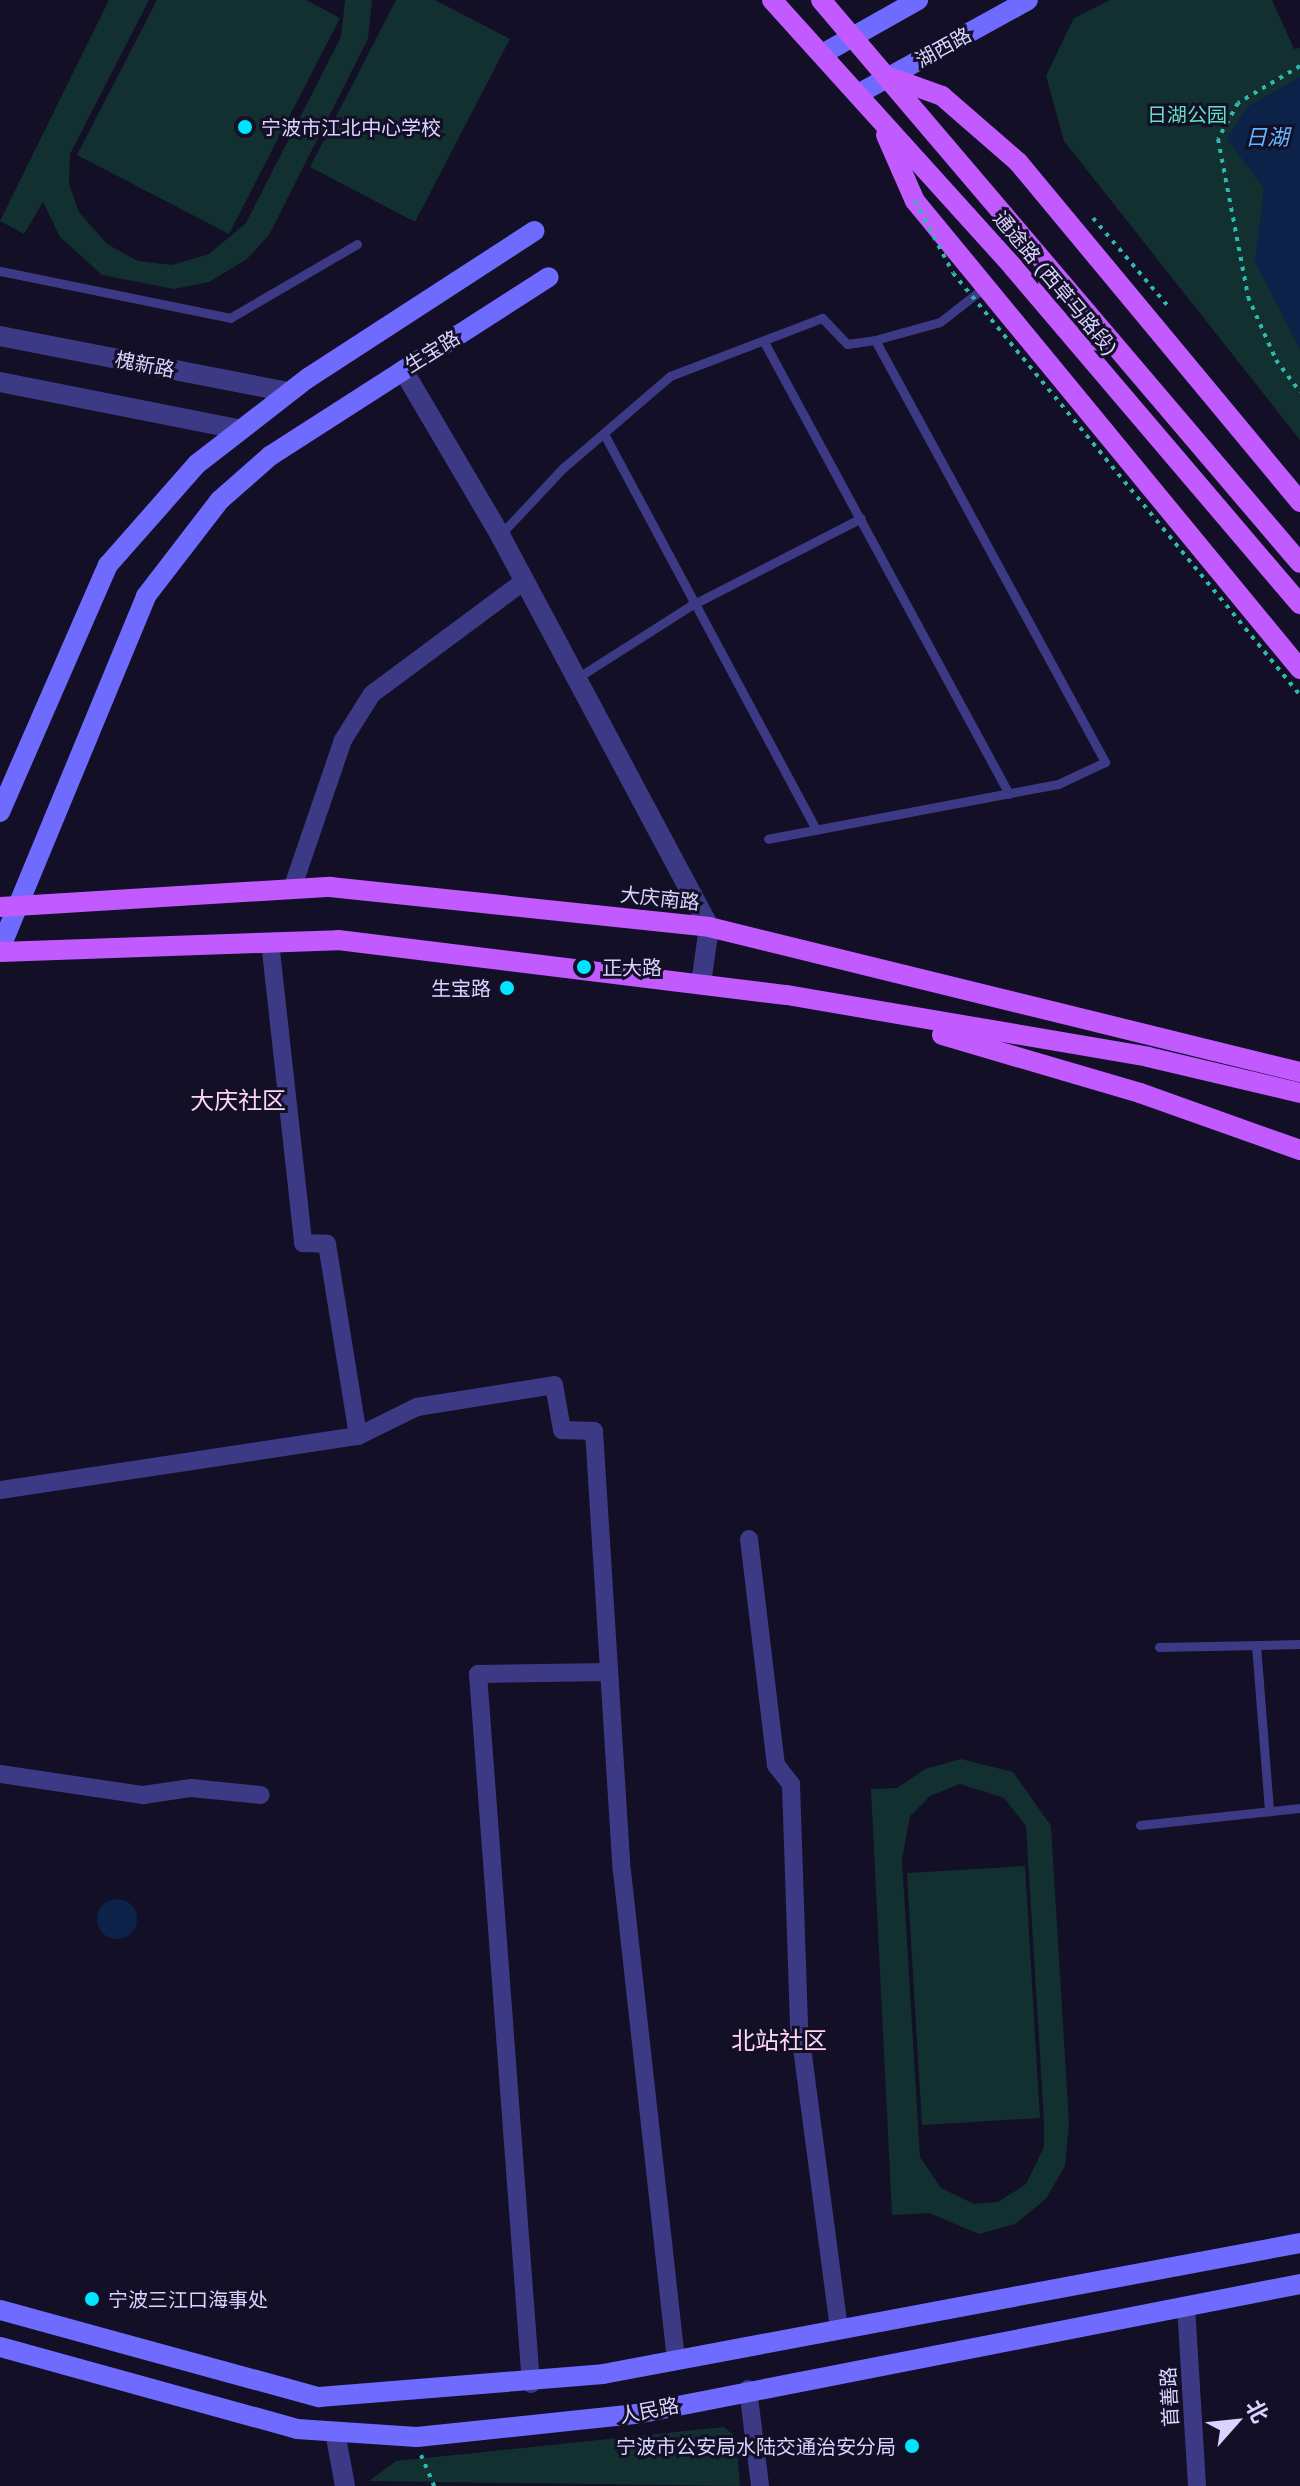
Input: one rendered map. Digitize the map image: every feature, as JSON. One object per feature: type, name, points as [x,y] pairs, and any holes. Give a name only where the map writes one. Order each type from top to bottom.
[{"type":"main road","name":"通途路 (西草马路段)","points":[[772,0],[824,53],[1299,603]]},
{"type":"main road","name":"通途路 (西草马路段)","points":[[821,0],[1300,563]]},
{"type":"main road","points":[[824,53],[918,0]]},
{"type":"main road","name":"湖西路","points":[[858,94],[1028,0]]},
{"type":"main road","points":[[889,77],[942,96],[1018,162],[1300,502]]},
{"type":"main road","points":[[878,117],[915,201],[1300,669]]},
{"type":"main road","points":[[0,812],[108,565],[237,429],[534,231]]},
{"type":"main road","name":"生宝路","points":[[0,950],[24,903],[146,596],[220,500],[270,456],[549,277]]},
{"type":"main road","name":"大庆南路","points":[[0,907],[24,903],[292,889],[709,927],[1300,1072]]},
{"type":"main road","points":[[0,950],[338,940],[701,984],[1148,1057],[1300,1093]]},
{"type":"main road","points":[[862,1011],[1140,1093],[1300,1150]]},
{"type":"main road","points":[[0,2310],[319,2397],[531,2384],[1300,2243]]},
{"type":"main road","name":"人民路","points":[[0,2347],[297,2429],[417,2437],[528,2430],[1300,2284]]},
{"type":"street","name":"槐新路","points":[[0,336],[289,392]]},
{"type":"street","points":[[403,370],[500,535],[709,927],[701,984]]},
{"type":"street","points":[[0,382],[237,429]]},
{"type":"street","points":[[292,889],[343,740],[372,694],[524,581]]},
{"type":"street","points":[[270,942],[303,1243],[327,1244],[358,1436]]},
{"type":"street","points":[[0,1490],[358,1436],[417,1407],[554,1385],[562,1430],[594,1431],[608,1672],[676,2359]]},
{"type":"street","points":[[749,1539],[776,1765],[791,1784],[799,2025],[839,2327]]},
{"type":"street","points":[[531,2384],[478,1674],[608,1672]]},
{"type":"street","points":[[0,1774],[143,1795],[191,1788],[261,1795]]},
{"type":"street","name":"首善路","points":[[1186,2306],[1197,2486]]},
{"type":"street","points":[[748,2389],[760,2486]]},
{"type":"street","points":[[335,2432],[345,2486]]},
{"type":"lane","points":[[0,271],[230,318],[357,244]]},
{"type":"lane","points":[[500,535],[604,434],[670,376],[822,318],[847,344],[875,340],[940,322],[985,286]]},
{"type":"lane","points":[[768,839],[1058,784],[1105,762],[875,340]]},
{"type":"lane","points":[[764,342],[1009,794]]},
{"type":"lane","points":[[604,434],[690,606],[816,830]]},
{"type":"lane","points":[[577,678],[690,606],[861,518]]},
{"type":"lane","points":[[1159,1647],[1300,1644]]},
{"type":"lane","points":[[1256,1645],[1269,1811]]},
{"type":"lane","points":[[1140,1825],[1300,1808]]},
{"type":"path","points":[[1300,66],[1238,103],[1218,139],[1248,297],[1276,360],[1300,392]]},
{"type":"path","points":[[915,201],[953,273],[1300,695]]},
{"type":"path","points":[[417,2437],[434,2486]]},
{"type":"green space","points":[[109,0],[149,0],[70,154],[69,184],[79,212],[107,244],[138,261],[172,265],[209,254],[246,223],[341,37],[345,0],[372,0],[368,39],[269,235],[247,259],[209,282],[174,289],[102,275],[60,237],[43,202],[24,234],[0,221]]},
{"type":"green space","points":[[157,0],[306,0],[340,18],[229,234],[77,155]]},
{"type":"green space","points":[[396,0],[435,0],[510,39],[415,222],[310,167]]},
{"type":"green space","name":"日湖公园","points":[[1110,0],[1272,0],[1294,49],[1300,48],[1300,440],[1064,141],[1046,76],[1074,18]]},
{"type":"green space","points":[[961,1759],[1013,1772],[1051,1826],[1069,2124],[1065,2166],[1046,2199],[1015,2224],[979,2234],[929,2213],[892,2215],[871,1789],[897,1788],[925,1769]],"holes":[[[960,1784],[1004,1798],[1026,1826],[1044,2147],[1026,2184],[998,2202],[974,2204],[941,2188],[920,2157],[902,1860],[910,1816],[930,1796]]]},
{"type":"green space","points":[[1025,1866],[1040,2118],[922,2125],[907,1873]]},
{"type":"green space","points":[[724,2427],[736,2437],[740,2486],[369,2481],[396,2461]]},
{"type":"water","name":"日湖","points":[[1300,77],[1300,349],[1255,262],[1264,188],[1227,139],[1247,107]]},
{"type":"water","points":[[117,1899],[131,1905],[137,1919],[131,1933],[117,1939],[103,1933],[97,1919],[103,1905]]},
{"type":"place","name":"宁波市江北中心学校","points":[[245,127]]},
{"type":"place","name":"正大路","points":[[584,967]]},
{"type":"place","name":"生宝路","points":[[507,988]]},
{"type":"place","name":"宁波三江口海事处","points":[[92,2299]]},
{"type":"place","name":"宁波市公安局水陆交通治安分局","points":[[912,2446]]},
{"type":"district","name":"大庆社区","points":[[238,1100]]},
{"type":"district","name":"北站社区","points":[[779,2040]]}]
